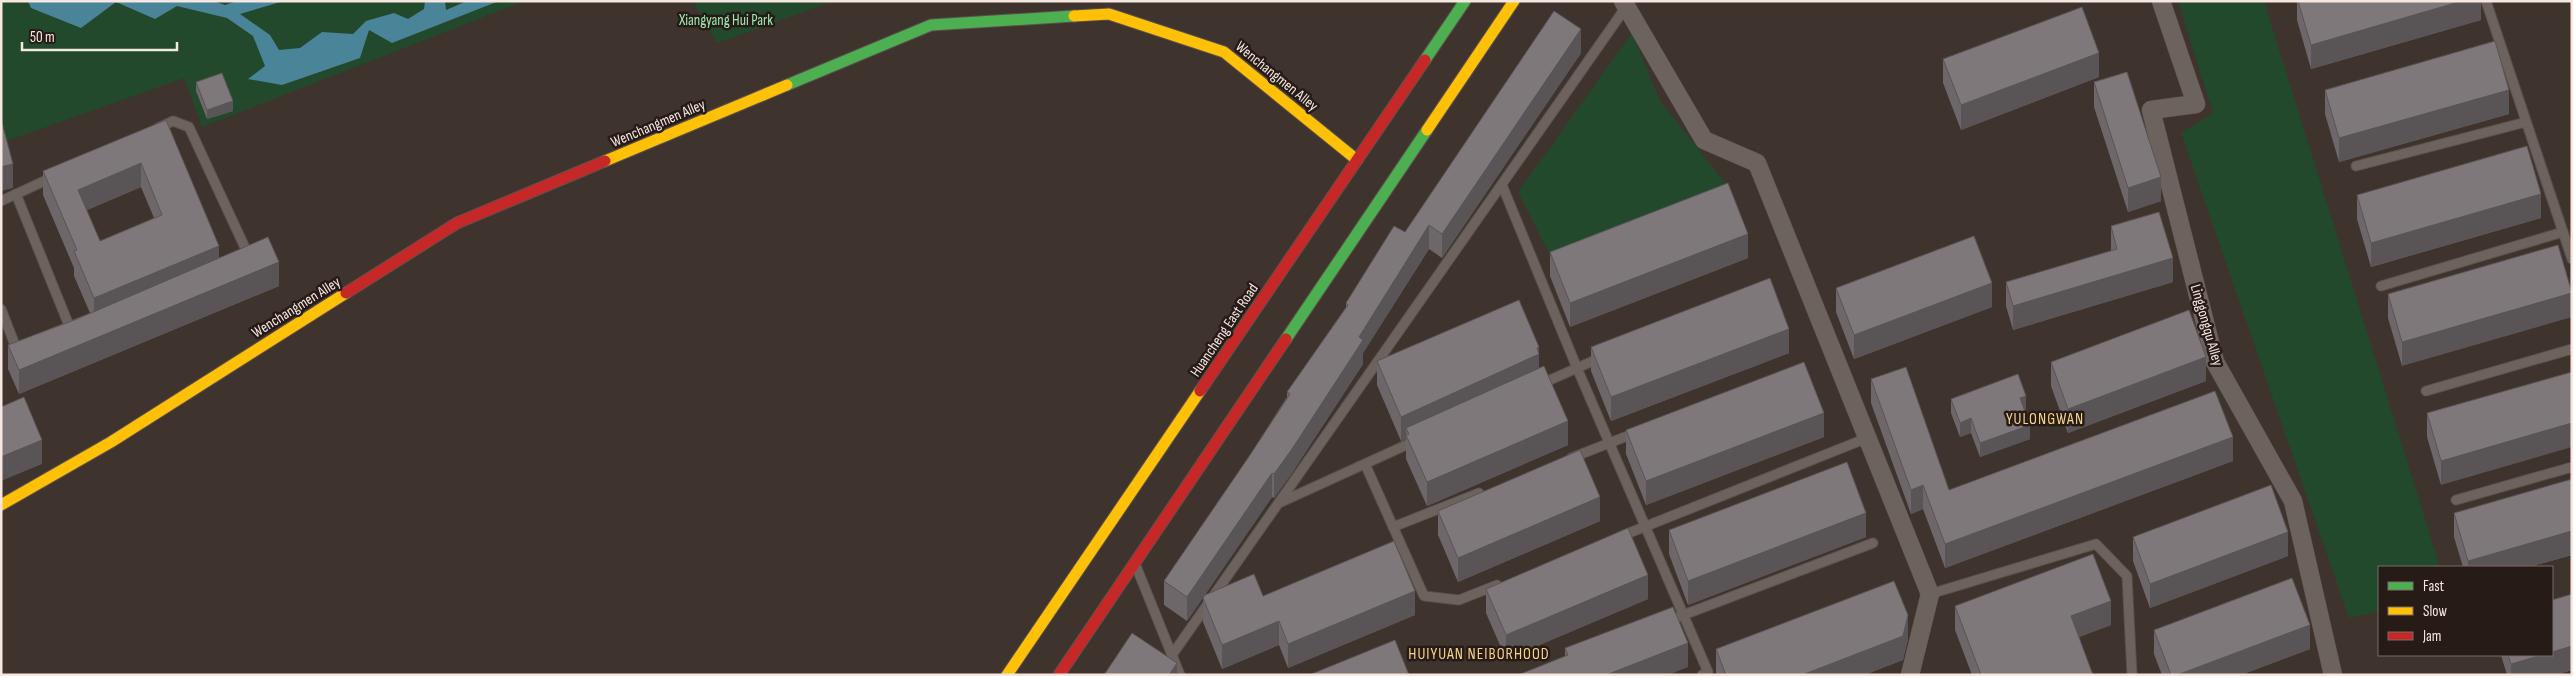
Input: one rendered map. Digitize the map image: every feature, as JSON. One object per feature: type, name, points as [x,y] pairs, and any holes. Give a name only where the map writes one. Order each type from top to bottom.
[{"type":"main road","name":"Huancheng East Road","points":[[1008,675],[1465,1]]},
{"type":"main road","points":[[1059,675],[1514,1]]},
{"type":"main road","name":"Wenchangmen Alley","points":[[1,505],[111,442],[457,223],[932,25],[1108,14],[1224,52],[1357,160]]},
{"type":"street","name":"Linggongqu Alley","points":[[2160,1],[2196,104],[2151,110],[2215,362],[2293,502],[2333,675]]},
{"type":"street","points":[[1624,4],[1704,140],[1757,163],[1930,594],[1910,675]]},
{"type":"lane","points":[[2486,1],[2572,259]]},
{"type":"lane","points":[[1172,655],[1502,185],[1624,4]]},
{"type":"lane","points":[[147,133],[173,121],[189,126],[247,252],[242,267]]},
{"type":"lane","points":[[2356,166],[2526,122]]},
{"type":"lane","points":[[1,201],[59,174]]},
{"type":"lane","points":[[1502,185],[1577,368],[1708,672],[1702,675]]},
{"type":"lane","points":[[16,194],[74,337]]},
{"type":"lane","points":[[2381,286],[2563,232]]},
{"type":"lane","points":[[1,309],[15,345],[29,356]]},
{"type":"lane","points":[[2426,391],[2572,349]]},
{"type":"lane","points":[[1533,388],[1613,352]]},
{"type":"lane","points":[[1564,460],[1646,429]]},
{"type":"lane","points":[[1279,503],[1427,436]]},
{"type":"lane","points":[[1610,540],[1867,438]]},
{"type":"lane","points":[[1365,464],[1424,596],[1459,600],[1503,582]]},
{"type":"lane","points":[[2456,500],[2572,467]]},
{"type":"lane","points":[[1393,527],[1492,488]]},
{"type":"lane","points":[[1665,622],[1873,543]]},
{"type":"lane","points":[[1930,594],[2096,544],[2127,576],[2132,675]]},
{"type":"lane","points":[[1135,563],[1180,675]]},
{"type":"green space","points":[[1,1],[525,1],[202,127],[184,78],[1,143]]},
{"type":"green space","name":"Xiangyang Hui Park","points":[[693,1],[834,1],[717,43]]},
{"type":"green space","points":[[2178,1],[2264,1],[2440,566],[2378,566],[2378,611],[2349,618],[2181,133],[2213,113]]},
{"type":"green space","points":[[1632,33],[1660,101],[1730,189],[1552,259],[1518,192]]},
{"type":"water","points":[[28,1],[213,1],[225,5],[237,1],[284,1],[240,14],[270,35],[279,50],[300,48],[322,32],[353,34],[366,21],[394,13],[408,19],[424,9],[425,1],[445,1],[446,10],[467,1],[499,1],[392,43],[369,30],[360,58],[282,85],[248,79],[265,66],[253,36],[227,18],[177,6],[155,19],[116,2],[81,28],[31,8]]},
{"type":"building","points":[[2298,1],[2462,1],[2311,45]]},
{"type":"building","points":[[2082,7],[2099,53],[1961,105],[1943,59]]},
{"type":"building","points":[[1554,11],[1581,29],[1442,234],[1429,225],[1359,337],[1363,340],[1292,449],[1274,474],[1272,473],[1187,597],[1164,581],[1290,394],[1287,392],[1348,305],[1346,303],[1394,226],[1405,232]]},
{"type":"building","points":[[2495,41],[2509,90],[2339,138],[2325,90]]},
{"type":"building","points":[[2127,72],[2161,177],[2128,188],[2094,82]]},
{"type":"building","points":[[222,73],[233,101],[207,110],[196,82]]},
{"type":"building","points":[[1,119],[13,164],[1,167]]},
{"type":"building","points":[[166,120],[219,246],[94,298],[74,251],[77,250],[43,171]],"holes":[[[141,163],[162,215],[100,241],[78,190]]]},
{"type":"building","points":[[2527,146],[2541,194],[2371,243],[2357,195]]},
{"type":"building","points":[[1728,183],[1748,234],[1570,303],[1550,252]]},
{"type":"building","points":[[2159,212],[2173,258],[2013,306],[2006,282],[2117,249],[2111,226]]},
{"type":"building","points":[[1974,236],[1992,283],[1854,335],[1836,288]]},
{"type":"building","points":[[268,237],[279,262],[19,370],[8,345],[77,319]]},
{"type":"building","points":[[2558,245],[2572,293],[2402,342],[2388,294]]},
{"type":"building","points":[[1770,278],[1789,329],[1611,397],[1591,347]]},
{"type":"building","points":[[1519,300],[1539,347],[1537,348],[1539,354],[1401,417],[1377,361]]},
{"type":"building","points":[[2189,310],[2206,357],[2068,409],[2051,362]]},
{"type":"building","points":[[1804,362],[1824,413],[1646,481],[1626,430]]},
{"type":"building","points":[[1544,366],[1568,421],[1427,482],[1406,435],[1409,434],[1406,428]]},
{"type":"building","points":[[1906,367],[1949,490],[2215,391],[2233,437],[1945,544],[1923,485],[1911,490],[1871,379]]},
{"type":"building","points":[[2572,372],[2572,423],[2441,461],[2427,413]]},
{"type":"building","points":[[2018,374],[2026,396],[2020,398],[2030,425],[1980,443],[1971,418],[1960,423],[1951,399]]},
{"type":"building","points":[[24,397],[42,440],[1,457],[1,407]]},
{"type":"building","points":[[1580,450],[1600,497],[1458,558],[1438,511]]},
{"type":"building","points":[[1847,462],[1866,513],[1688,581],[1669,530]]},
{"type":"building","points":[[2572,479],[2572,531],[2468,561],[2454,513]]},
{"type":"building","points":[[2271,485],[2288,532],[2150,584],[2133,537]]},
{"type":"building","points":[[1628,528],[1648,575],[1506,635],[1486,589]]},
{"type":"building","points":[[1394,541],[1415,591],[1288,644],[1279,621],[1222,645],[1203,598],[1205,595],[1254,574],[1263,596]]},
{"type":"building","points":[[2093,554],[2111,601],[2071,616],[2093,675],[1981,675],[1955,606]]},
{"type":"building","points":[[2292,578],[2310,625],[2177,675],[2171,675],[2154,630]]},
{"type":"building","points":[[1894,581],[1908,615],[1903,636],[1802,675],[1726,675],[1716,649]]},
{"type":"building","points":[[2572,594],[2572,646],[2553,652],[2553,600]]},
{"type":"building","points":[[1673,607],[1688,643],[1606,675],[1518,675],[1568,655],[1565,648]]},
{"type":"building","points":[[1132,633],[1177,663],[1169,675],[1104,675]]},
{"type":"building","points":[[1395,640],[1409,675],[1309,675]]},
{"type":"building","points":[[2508,656],[2539,656],[2511,664]]},
{"type":"traffic: fast","points":[[1425,60],[1465,1]]},
{"type":"traffic: fast","points":[[787,85],[931,25],[1074,16]]},
{"type":"traffic: fast","points":[[1286,339],[1427,130]]},
{"type":"traffic: slow","points":[[1427,130],[1514,1]]},
{"type":"traffic: slow","points":[[1074,16],[1109,14],[1224,52],[1357,160]]},
{"type":"traffic: slow","points":[[605,161],[787,85]]},
{"type":"traffic: slow","points":[[1,505],[111,442],[346,293]]},
{"type":"traffic: slow","points":[[1007,675],[1200,391]]},
{"type":"traffic: jam","points":[[1200,391],[1425,60]]},
{"type":"traffic: jam","points":[[346,293],[457,223],[605,161]]},
{"type":"traffic: jam","points":[[1059,675],[1286,339]]},
{"type":"district","name":"YULONGWAN","points":[[2045,418]]},
{"type":"district","name":"HUIYUAN NEIBORHOOD","points":[[1479,653]]}]
